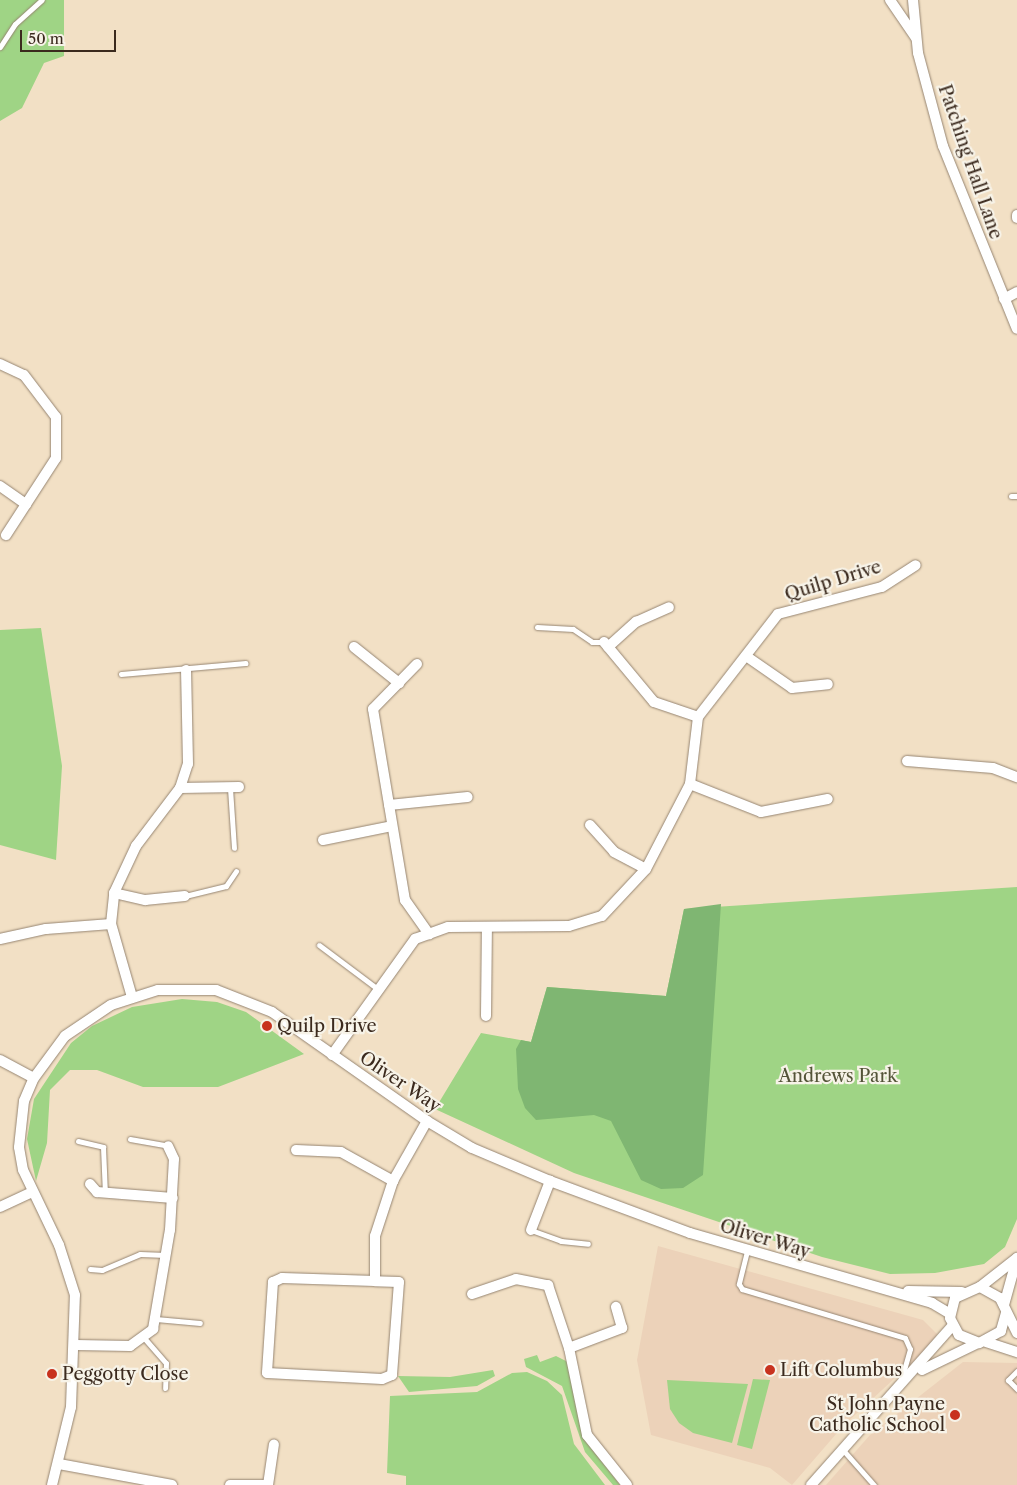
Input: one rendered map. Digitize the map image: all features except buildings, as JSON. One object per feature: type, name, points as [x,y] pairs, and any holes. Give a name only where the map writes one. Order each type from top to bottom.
[{"type":"street","points":[[890,0],[916,38]]},
{"type":"street","name":"Patching Hall Lane","points":[[913,0],[916,38],[944,146],[1017,329]]},
{"type":"street","points":[[1004,298],[1017,292]]},
{"type":"street","points":[[0,364],[24,375],[56,417],[56,458],[6,535]]},
{"type":"street","points":[[0,486],[26,504]]},
{"type":"street","name":"Quilp Drive","points":[[698,717],[778,614],[882,587],[916,566]]},
{"type":"street","points":[[332,1055],[416,940],[448,927],[569,926],[602,916],[646,869],[690,784],[698,717],[654,702],[606,644],[636,622],[669,607]]},
{"type":"street","points":[[354,647],[399,682]]},
{"type":"street","points":[[746,656],[792,688],[828,684]]},
{"type":"street","points":[[417,664],[373,709],[405,900],[429,934]]},
{"type":"street","points":[[132,997],[111,924],[114,893],[136,846],[180,788],[188,764],[186,670]]},
{"type":"street","points":[[906,761],[983,766],[1017,777]]},
{"type":"street","points":[[690,784],[761,812],[828,799]]},
{"type":"street","points":[[180,788],[235,787]]},
{"type":"street","points":[[389,805],[468,797]]},
{"type":"street","points":[[590,825],[614,852],[646,869]]},
{"type":"street","points":[[323,840],[392,826]]},
{"type":"street","points":[[114,893],[145,900],[185,896]]},
{"type":"street","points":[[0,939],[46,929],[111,924]]},
{"type":"street","points":[[486,1016],[487,927]]},
{"type":"street","name":"Oliver Way","points":[[52,1485],[59,1464],[76,1346],[75,1295],[69,1272],[32,1192],[19,1147],[24,1101],[34,1078],[65,1036],[84,1021],[132,997],[188,987],[233,995],[272,1012],[427,1121],[472,1148],[550,1181],[747,1251],[895,1291],[932,1303],[950,1314]]},
{"type":"street","points":[[0,1060],[34,1078]]},
{"type":"street","points":[[375,1281],[375,1236],[393,1181],[427,1121]]},
{"type":"street","points":[[76,1346],[130,1346],[145,1339],[156,1320],[159,1271],[166,1255],[172,1198],[174,1159],[168,1146]]},
{"type":"street","points":[[296,1150],[341,1152],[393,1181]]},
{"type":"street","points":[[531,1230],[550,1181]]},
{"type":"street","points":[[90,1184],[104,1194],[172,1198]]},
{"type":"street","points":[[0,1208],[32,1192]]},
{"type":"street","points":[[907,1381],[937,1360],[982,1342],[1001,1331],[1017,1258]]},
{"type":"street","points":[[1017,1258],[980,1287],[962,1292],[950,1314],[952,1326],[958,1335],[1017,1352]]},
{"type":"street","points":[[282,1278],[375,1281],[399,1282],[392,1375],[382,1378],[267,1373],[273,1282],[282,1278]]},
{"type":"street","points":[[472,1294],[516,1279],[548,1285],[569,1348],[587,1435],[627,1485]]},
{"type":"street","points":[[980,1287],[994,1293],[1005,1309],[1017,1333]]},
{"type":"street","name":"Oliver Way","points":[[895,1291],[962,1292]]},
{"type":"street","points":[[569,1348],[622,1328],[616,1307]]},
{"type":"street","points":[[811,1485],[907,1381],[952,1326]]},
{"type":"street","points":[[230,1485],[268,1485],[274,1444]]},
{"type":"street","points":[[59,1464],[145,1483],[172,1485]]},
{"type":"lane","points":[[0,46],[15,24],[42,0]]},
{"type":"lane","points":[[537,627],[573,629],[592,642],[606,644]]},
{"type":"lane","points":[[121,674],[186,670],[246,663]]},
{"type":"lane","points":[[234,848],[235,787]]},
{"type":"lane","points":[[185,896],[226,886],[236,872]]},
{"type":"lane","points":[[319,945],[379,990]]},
{"type":"lane","points":[[130,1139],[168,1146]]},
{"type":"lane","points":[[78,1141],[104,1147],[104,1194]]},
{"type":"lane","points":[[531,1230],[561,1241],[588,1244]]},
{"type":"lane","points":[[747,1251],[739,1284],[742,1289],[905,1338],[910,1349],[899,1390]]},
{"type":"lane","points":[[90,1269],[102,1270],[140,1254],[166,1255]]},
{"type":"lane","points":[[156,1320],[200,1323]]},
{"type":"lane","points":[[145,1339],[166,1363],[165,1388]]},
{"type":"lane","points":[[1017,1370],[1008,1380],[1017,1389]]},
{"type":"lane","points":[[842,1450],[874,1485]]},
{"type":"shaded area","name":"Lift Columbus","points":[[658,1246],[923,1320],[937,1334],[933,1343],[843,1426],[792,1485],[770,1468],[651,1435],[637,1360]]},
{"type":"shaded area","name":"St John Payne Catholic School","points":[[963,1362],[1017,1363],[1017,1485],[826,1485],[870,1435]]},
{"type":"green space","points":[[0,0],[64,0],[64,56],[44,63],[22,108],[0,121]]},
{"type":"green space","points":[[41,628],[62,766],[56,860],[0,845],[0,630]]},
{"type":"green space","name":"Andrews Park","points":[[1017,887],[1017,1219],[1005,1247],[984,1264],[935,1273],[890,1274],[822,1257],[574,1173],[435,1109],[481,1033],[531,1042],[547,987],[666,996],[684,909]]},
{"type":"green space","points":[[721,904],[703,1175],[683,1188],[661,1189],[641,1180],[611,1121],[594,1115],[536,1120],[525,1108],[518,1089],[516,1049],[521,1040],[531,1042],[547,987],[666,996],[684,909]]},
{"type":"green space","points":[[182,999],[217,1002],[246,1012],[304,1054],[218,1087],[143,1087],[97,1070],[70,1070],[50,1090],[47,1143],[36,1181],[27,1139],[34,1099],[71,1043],[92,1026],[132,1007]]},
{"type":"green space","points":[[537,1355],[540,1362],[556,1356],[568,1362],[583,1437],[620,1485],[613,1485],[585,1452],[562,1386],[526,1367],[524,1359]]},
{"type":"green space","points":[[493,1370],[495,1376],[477,1386],[409,1392],[398,1376],[450,1377]]},
{"type":"green space","points":[[527,1372],[547,1381],[562,1395],[574,1444],[605,1485],[406,1485],[406,1476],[387,1473],[390,1396],[477,1392],[512,1373]]},
{"type":"green space","points":[[753,1379],[770,1380],[752,1449],[737,1445]]},
{"type":"green space","points":[[667,1380],[748,1384],[732,1443],[693,1433],[679,1423],[670,1409]]},
{"type":"place","name":"Quilp Drive","points":[[267,1026]]},
{"type":"place","name":"Lift Columbus","points":[[770,1370]]},
{"type":"place","name":"Peggotty Close","points":[[52,1374]]},
{"type":"place","name":"St John Payne Catholic School","points":[[955,1415]]}]
